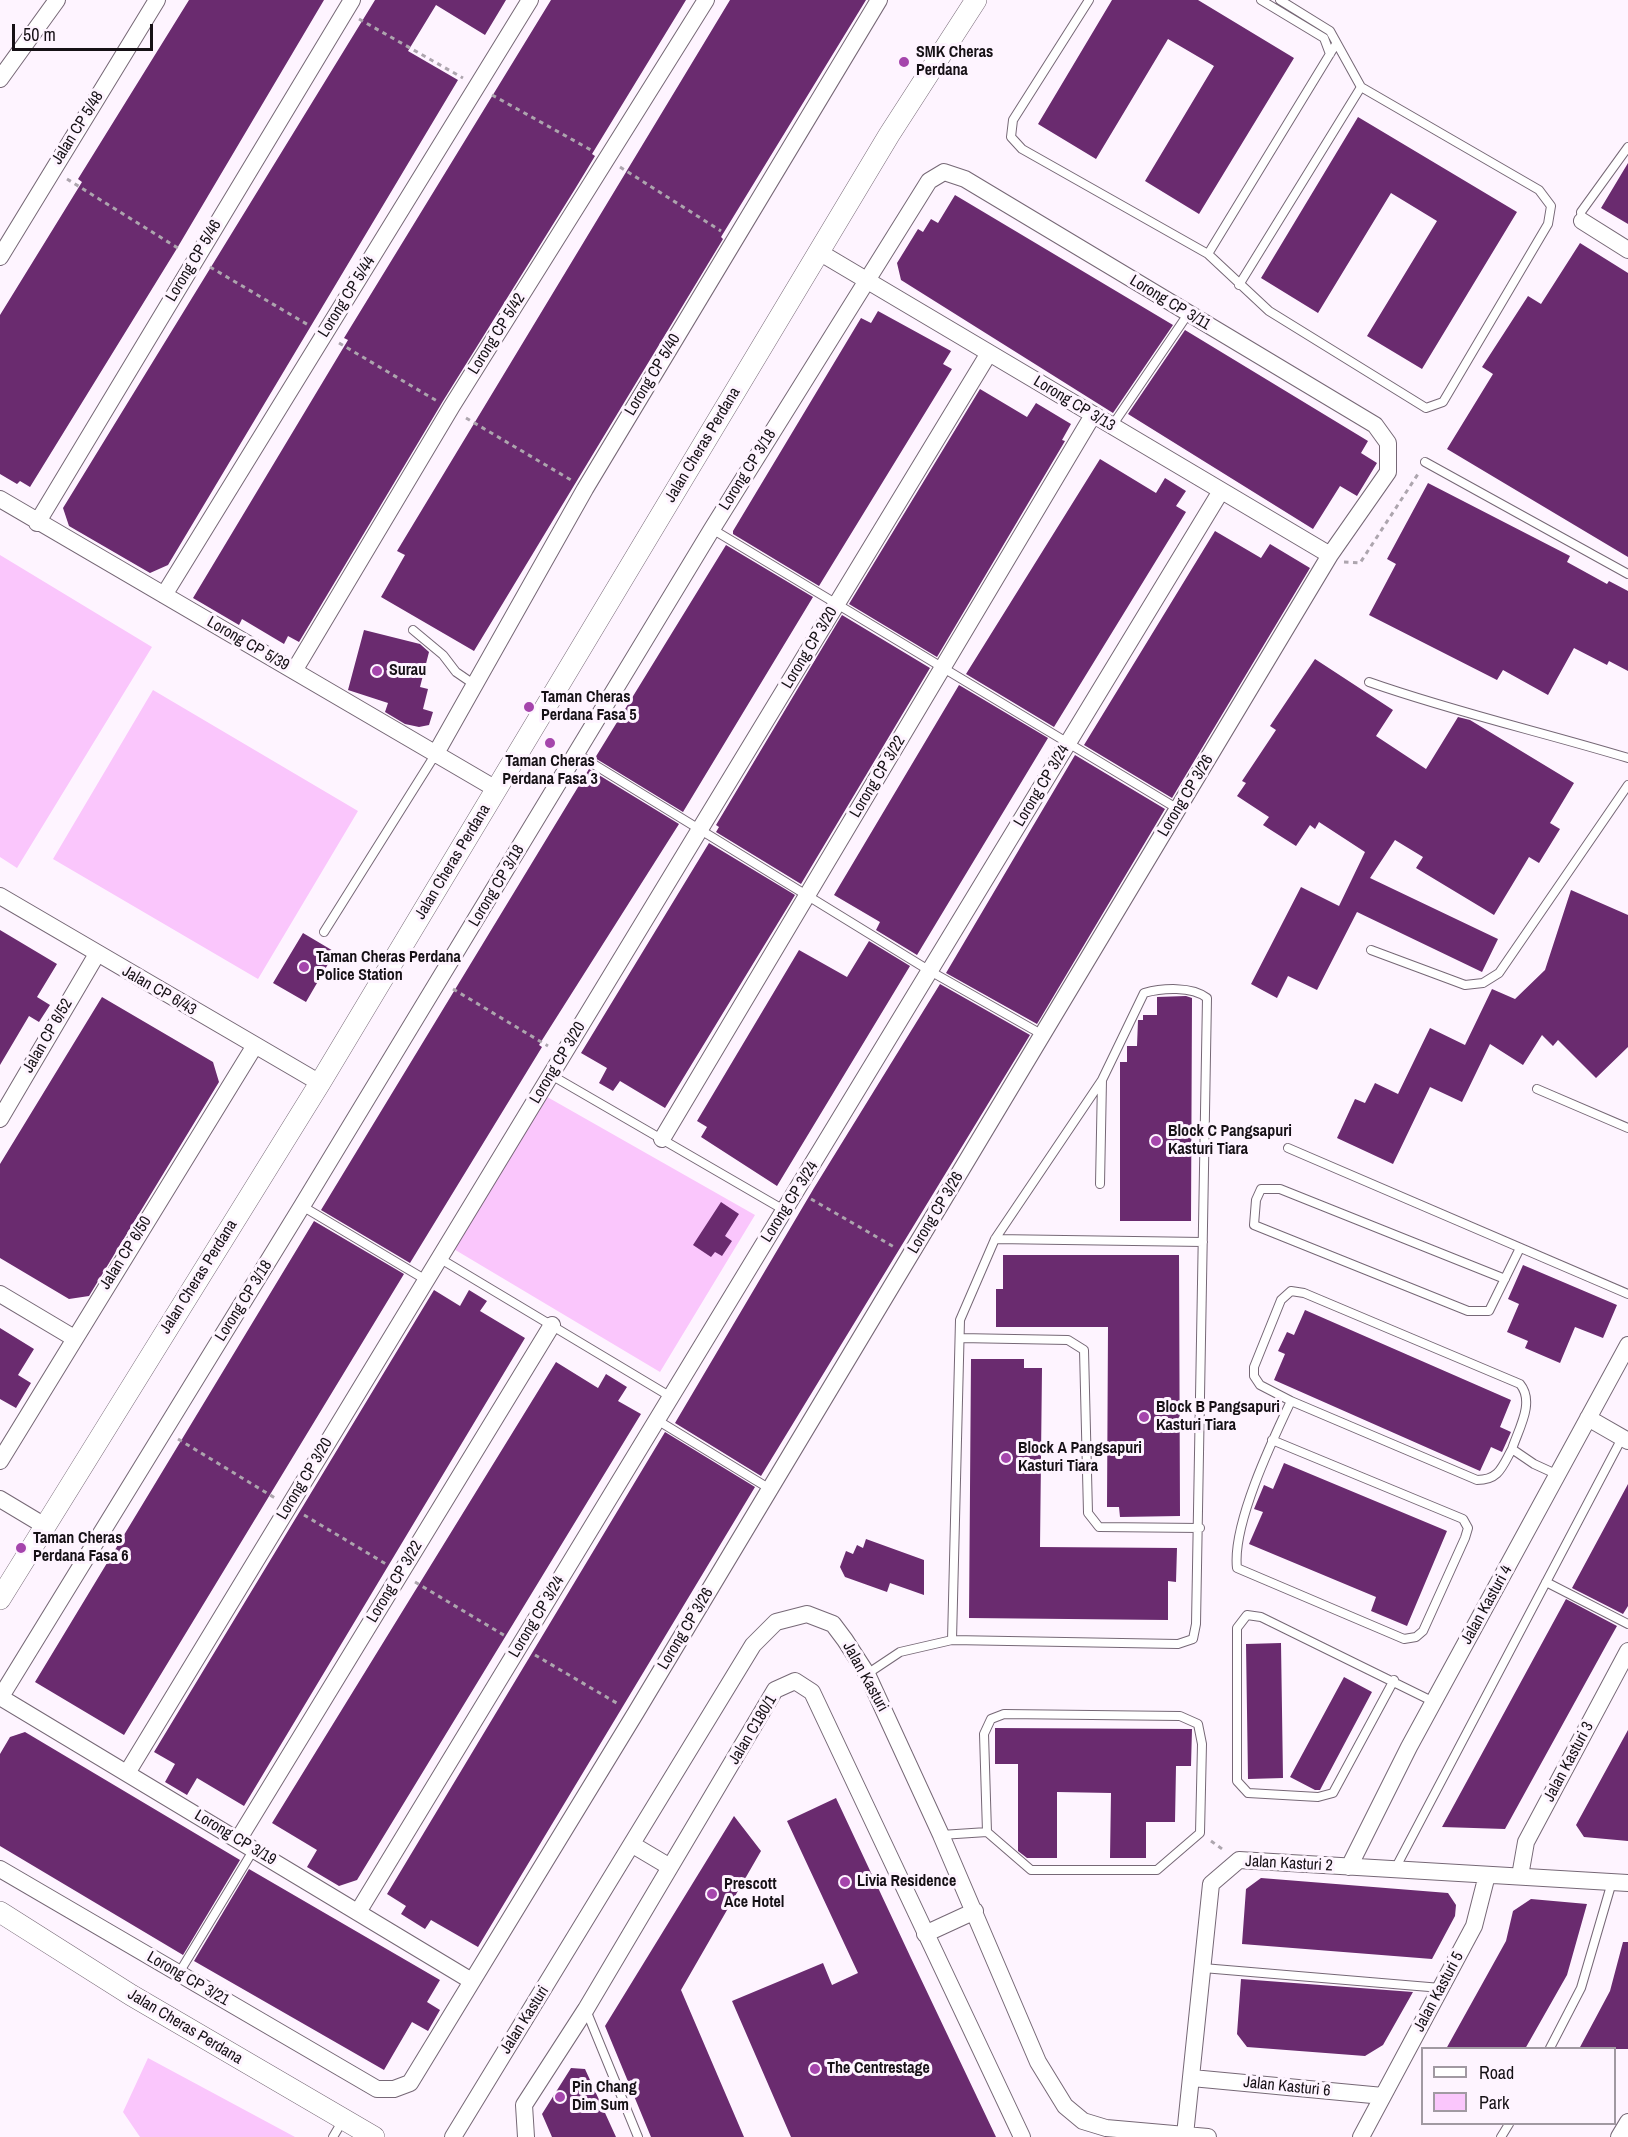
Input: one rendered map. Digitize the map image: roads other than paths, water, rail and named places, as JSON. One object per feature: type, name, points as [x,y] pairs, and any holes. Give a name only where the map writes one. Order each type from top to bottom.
[{"type":"street","points":[[0,79],[57,0]]},
{"type":"street","name":"Jalan CP 5/48","points":[[0,257],[157,0]]},
{"type":"street","name":"Lorong CP 5/44","points":[[164,595],[530,0]]},
{"type":"street","name":"Lorong CP 5/42","points":[[294,670],[452,406],[706,0]]},
{"type":"street","name":"Lorong CP 5/40","points":[[435,755],[578,500],[879,0]]},
{"type":"street","name":"Jalan Cheras Perdana","points":[[0,1599],[320,1083],[889,135],[974,1]]},
{"type":"street","name":"Lorong CP 5/46","points":[[37,522],[348,6]]},
{"type":"street","name":"Lorong CP 3/18","points":[[0,1697],[865,281],[929,182],[944,172]]},
{"type":"street","name":"Lorong CP 3/11","points":[[944,172],[965,179],[1375,425],[1389,443]]},
{"type":"street","points":[[1582,221],[1628,250]]},
{"type":"street","name":"Lorong CP 3/13","points":[[819,252],[1330,555]]},
{"type":"street","name":"Lorong CP 3/20","points":[[127,1773],[989,353]]},
{"type":"street","name":"Lorong CP 3/22","points":[[662,1138],[1093,415]]},
{"type":"street","name":"Lorong CP 3/26","points":[[377,2089],[394,2089],[410,2083],[470,1980],[770,1489],[1330,555],[1389,472],[1389,443]]},
{"type":"street","name":"Lorong CP 3/24","points":[[358,1912],[1221,491]]},
{"type":"street","name":"Lorong CP 5/39","points":[[0,499],[496,789]]},
{"type":"street","name":"Jalan CP 6/43","points":[[0,896],[254,1047],[320,1083]]},
{"type":"street","name":"Jalan CP 6/52","points":[[0,1119],[5,1098],[97,954]]},
{"type":"street","name":"Jalan CP 6/50","points":[[0,1461],[254,1047]]},
{"type":"street","points":[[0,1294],[74,1338]]},
{"type":"street","name":"Lorong CP 3/22","points":[[238,1840],[552,1325]]},
{"type":"street","name":"Jalan Kasturi 4","points":[[1348,1867],[1434,1702],[1628,1345]]},
{"type":"street","points":[[1588,1418],[1625,1439]]},
{"type":"street","points":[[0,1498],[45,1526]]},
{"type":"street","name":"Jalan Kasturi","points":[[453,2137],[753,1645],[776,1622],[807,1614],[832,1624],[867,1674],[975,1911],[1038,2062],[1065,2106],[1083,2121],[1125,2133],[1208,2137]]},
{"type":"street","name":"Jalan Kasturi 3","points":[[1520,1876],[1526,1842],[1628,1651]]},
{"type":"street","name":"Jalan C180/1","points":[[526,2137],[523,2129],[524,2106],[586,2009],[776,1690],[795,1681],[812,1692],[1022,2137]]},
{"type":"street","name":"Lorong CP 3/19","points":[[0,1697],[470,1980]]},
{"type":"street","points":[[633,1845],[670,1868]]},
{"type":"street","name":"Jalan Kasturi 2","points":[[1185,2135],[1211,1884],[1239,1860],[1487,1875],[1623,1880]]},
{"type":"street","name":"Lorong CP 3/21","points":[[0,1869],[377,2089]]},
{"type":"street","name":"Jalan Kasturi 5","points":[[1360,2137],[1474,1926],[1487,1875]]},
{"type":"street","points":[[925,1934],[975,1911]]},
{"type":"street","name":"Jalan Cheras Perdana","points":[[0,1912],[338,2128],[374,2137]]},
{"type":"street","name":"Jalan Kasturi 6","points":[[1192,2078],[1383,2097]]},
{"type":"street","points":[[1619,2137],[1628,2122]]},
{"type":"lane","points":[[1089,0],[1012,120],[1011,137],[1022,149],[1208,254],[1239,285],[1269,310],[1426,408],[1443,402],[1548,224],[1551,206],[1539,190],[1361,87],[1330,31],[1280,0]]},
{"type":"lane","points":[[1261,0],[1324,38],[1330,54]]},
{"type":"lane","points":[[1208,254],[1336,44]]},
{"type":"lane","points":[[1239,285],[1361,87]]},
{"type":"lane","points":[[1582,221],[1581,212],[1628,147]]},
{"type":"lane","points":[[1112,426],[1188,314]]},
{"type":"lane","points":[[1425,462],[1628,574]]},
{"type":"lane","points":[[712,529],[838,602],[1178,809]]},
{"type":"lane","points":[[413,630],[443,655],[456,672],[475,686]]},
{"type":"lane","points":[[1370,682],[1432,704],[1556,736],[1628,758]]},
{"type":"lane","points":[[577,754],[930,971],[1042,1035]]},
{"type":"lane","points":[[324,932],[435,755]]},
{"type":"lane","points":[[1371,950],[1465,985],[1483,983],[1499,973],[1628,785]]},
{"type":"lane","points":[[867,1674],[900,1652],[952,1640],[1178,1644],[1193,1639],[1196,1624],[1200,1528],[1207,998],[1198,991],[1155,990],[1144,993],[1102,1080],[995,1239],[960,1320],[952,1640]]},
{"type":"lane","points":[[550,1075],[784,1210]]},
{"type":"lane","points":[[1100,1184],[1102,1080]]},
{"type":"lane","points":[[1537,1089],[1628,1128]]},
{"type":"lane","points":[[1288,1148],[1628,1294]]},
{"type":"lane","points":[[1505,1279],[1280,1189],[1261,1189],[1256,1200],[1254,1225],[1468,1311],[1489,1311],[1505,1279],[1520,1248]]},
{"type":"lane","points":[[302,1206],[426,1280]]},
{"type":"lane","points":[[995,1239],[1203,1242]]},
{"type":"lane","points":[[440,1258],[671,1397]]},
{"type":"lane","points":[[1290,1291],[1304,1293],[1520,1384],[1527,1392],[1527,1404],[1512,1449],[1499,1474],[1490,1480],[1477,1480],[1291,1401],[1260,1385],[1254,1376],[1254,1367],[1281,1300],[1290,1291]]},
{"type":"lane","points":[[960,1338],[1068,1340],[1084,1350],[1088,1513],[1099,1527],[1200,1528]]},
{"type":"lane","points":[[1272,1440],[1463,1519],[1468,1528],[1465,1538],[1423,1631],[1416,1637],[1404,1639],[1237,1568],[1236,1539],[1272,1440],[1291,1401]]},
{"type":"lane","points":[[657,1420],[770,1489]]},
{"type":"lane","points":[[1395,1869],[1546,1582],[1625,1439]]},
{"type":"lane","points":[[1512,1449],[1534,1464],[1558,1475]]},
{"type":"lane","points":[[1546,1582],[1628,1624]]},
{"type":"lane","points":[[1394,1680],[1333,1793],[1318,1797],[1248,1793],[1237,1781],[1237,1628],[1247,1615],[1261,1617],[1394,1680],[1434,1702]]},
{"type":"lane","points":[[941,1835],[987,1832],[1031,1870],[1157,1870],[1200,1833],[1202,1744],[1198,1724],[1180,1716],[1004,1714],[991,1719],[984,1734],[987,1832]]},
{"type":"lane","points":[[179,1973],[254,1849]]},
{"type":"lane","points":[[1551,2047],[1581,1988],[1623,1880]]},
{"type":"lane","points":[[1203,1968],[1441,1988]]},
{"type":"lane","points":[[586,2009],[638,2137]]},
{"type":"place","name":"SMK Cheras Perdana","points":[[904,62]]},
{"type":"place","name":"Surau","points":[[377,671]]},
{"type":"place","name":"Taman Cheras Perdana Fasa 5","points":[[529,707]]},
{"type":"place","name":"Taman Cheras Perdana Fasa 3","points":[[550,743]]},
{"type":"place","name":"Taman Cheras Perdana Police Station","points":[[304,967]]},
{"type":"place","name":"Block C Pangsapuri Kasturi Tiara","points":[[1156,1141]]},
{"type":"place","name":"Block B Pangsapuri Kasturi Tiara","points":[[1144,1417]]},
{"type":"place","name":"Block A Pangsapuri Kasturi Tiara","points":[[1006,1458]]},
{"type":"place","name":"Taman Cheras Perdana Fasa 6","points":[[21,1548]]},
{"type":"place","name":"Livia Residence","points":[[845,1882]]},
{"type":"place","name":"Prescott Ace Hotel","points":[[712,1894]]},
{"type":"place","name":"The Centrestage","points":[[815,2069]]},
{"type":"place","name":"Pin Chang Dim Sum","points":[[560,2097]]}]
